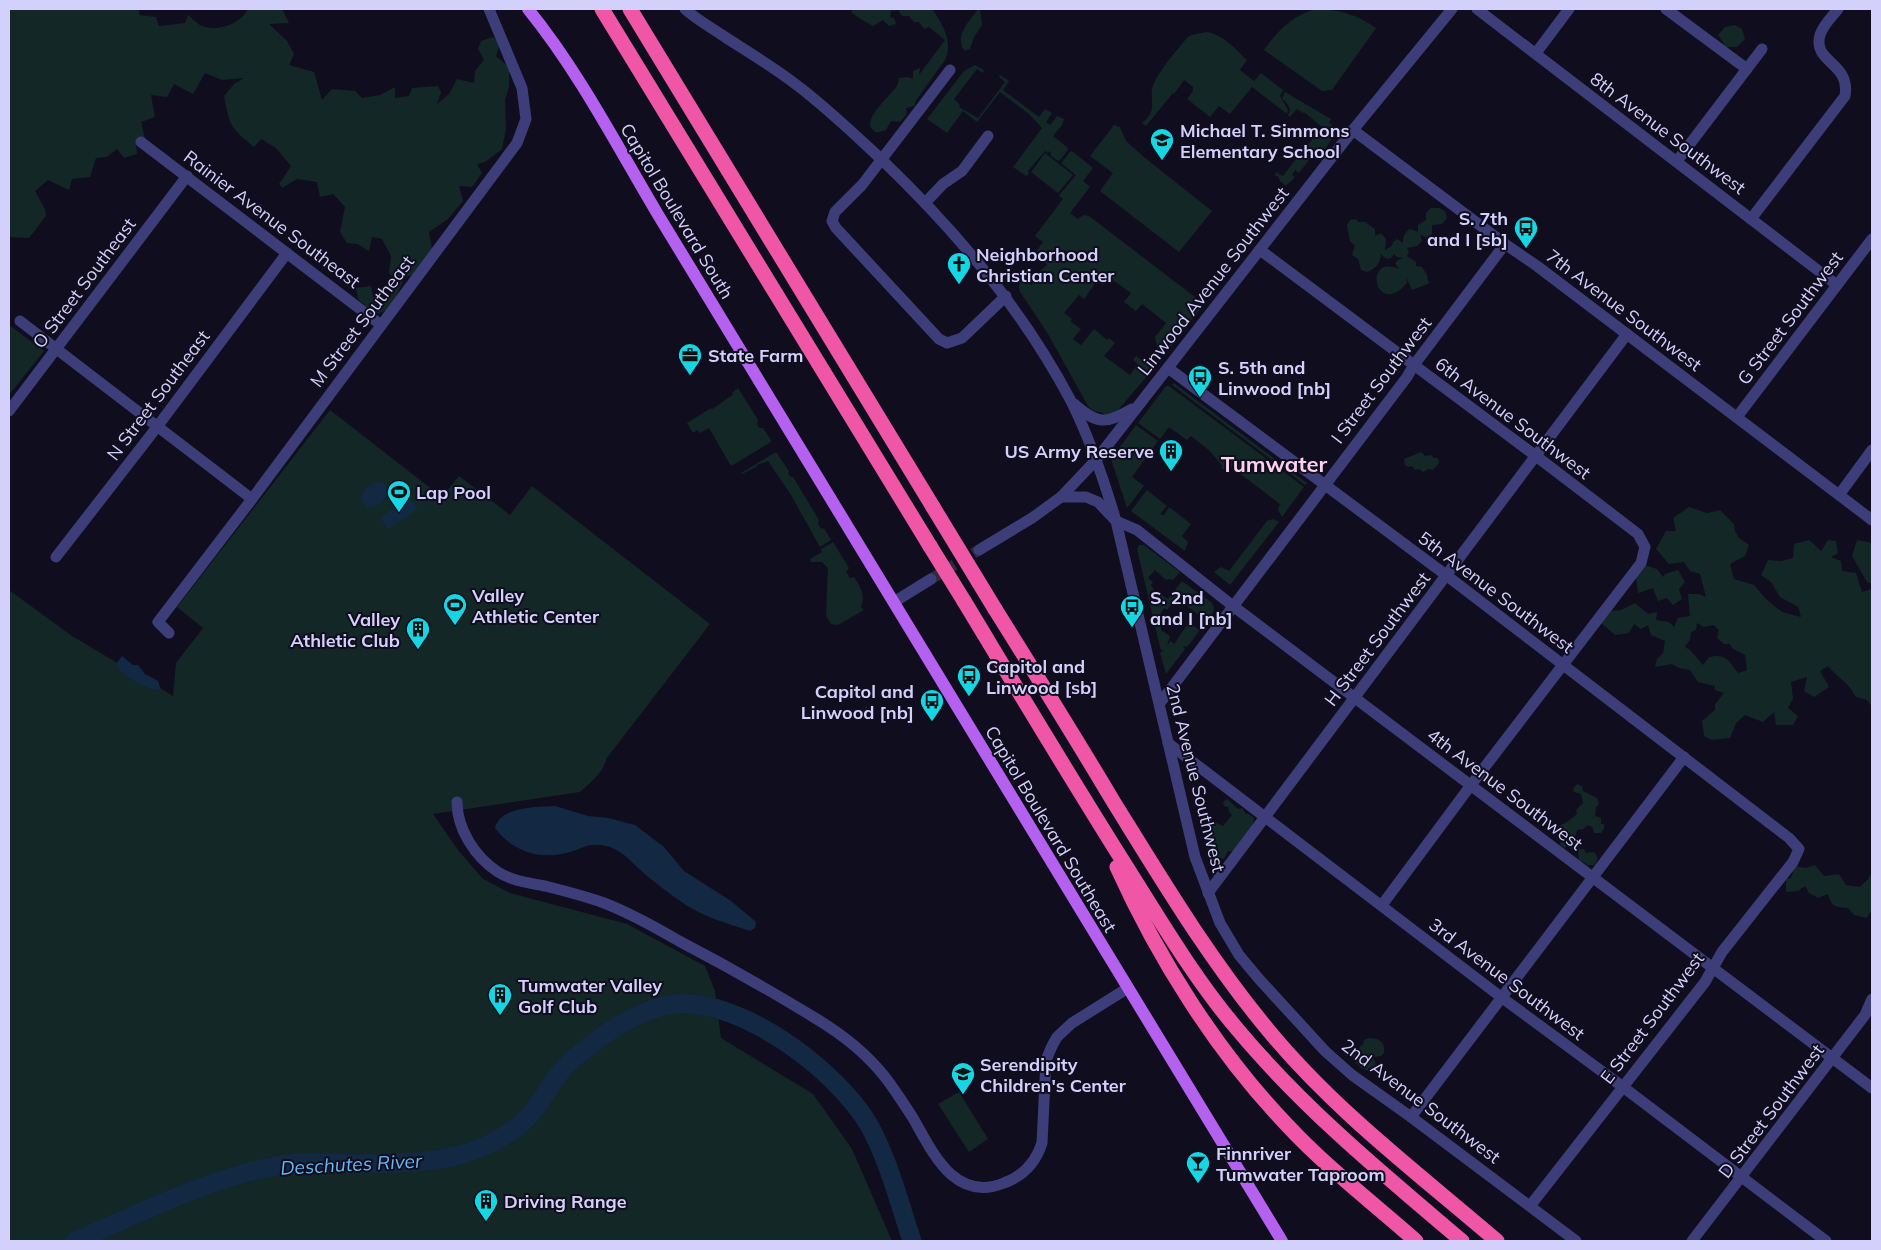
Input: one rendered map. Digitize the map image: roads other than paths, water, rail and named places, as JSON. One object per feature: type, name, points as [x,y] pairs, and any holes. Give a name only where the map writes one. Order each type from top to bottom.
[{"type":"highway","points":[[602,9],[1095,817],[1184,959],[1237,1029],[1296,1095],[1350,1146],[1462,1241]]},
{"type":"highway","points":[[630,9],[1180,912],[1258,1018],[1302,1067],[1348,1113],[1497,1241]]},
{"type":"highway","points":[[1095,817],[1134,905],[1179,981],[1228,1054],[1257,1092],[1320,1158],[1416,1241]]},
{"type":"main road","name":"Capitol Boulevard South","points":[[528,9],[549,35],[578,77],[662,222],[792,435]]},
{"type":"main road","name":"Capitol Boulevard Southeast","points":[[792,435],[1282,1241]]},
{"type":"street","name":"M Street Southeast","points":[[169,633],[158,622],[510,154],[523,131],[526,119],[522,88],[489,9]]},
{"type":"street","name":"Linwood Avenue Southwest","points":[[980,550],[1032,518],[1061,497],[1096,460],[1353,130],[1452,9]]},
{"type":"street","name":"8th Avenue Southwest","points":[[1477,9],[1837,285]]},
{"type":"street","points":[[1536,53],[1569,9]]},
{"type":"street","points":[[1666,9],[1747,69]]},
{"type":"street","points":[[1752,219],[1844,96],[1845,80],[1842,74],[1824,56],[1820,48],[1820,36],[1824,27],[1838,9]]},
{"type":"street","points":[[688,10],[798,86],[839,120],[925,203],[966,247],[1006,296],[1045,355],[1071,402],[1096,460]]},
{"type":"street","points":[[1677,161],[1762,49]]},
{"type":"street","points":[[950,70],[862,185],[835,212],[832,221],[836,228],[932,332],[947,343],[962,338],[1006,296]]},
{"type":"street","name":"7th Avenue Southwest","points":[[1353,130],[1537,266],[1872,520]]},
{"type":"street","points":[[925,203],[943,184],[962,171],[988,136]]},
{"type":"street","name":"Rainier Avenue Southeast","points":[[142,142],[381,325]]},
{"type":"street","name":"O Street Southeast","points":[[9,411],[187,176]]},
{"type":"street","name":"G Street Southwest","points":[[1737,418],[1872,239]]},
{"type":"street","name":"I Street Southwest","points":[[1160,703],[1407,377],[1505,244]]},
{"type":"street","name":"6th Avenue Southwest","points":[[1260,250],[1638,534],[1645,547],[1641,563],[1562,665]]},
{"type":"street","name":"N Street Southeast","points":[[56,557],[158,427],[287,253]]},
{"type":"street","points":[[20,321],[252,499]]},
{"type":"street","name":"H Street Southwest","points":[[1208,893],[1627,334]]},
{"type":"street","name":"5th Avenue Southwest","points":[[1168,368],[1446,575],[1789,838],[1799,850]]},
{"type":"street","points":[[1071,402],[1086,414],[1100,421],[1116,419],[1136,407]]},
{"type":"street","points":[[1838,495],[1872,450]]},
{"type":"street","name":"2nd Avenue Southwest","points":[[1096,460],[1116,521],[1195,857],[1220,923],[1239,955],[1325,1051],[1352,1075],[1576,1241]]},
{"type":"street","points":[[1061,497],[1088,498],[1098,502],[1116,521]]},
{"type":"street","name":"4th Avenue Southwest","points":[[1116,521],[1137,530],[1233,606],[1872,1088]]},
{"type":"street","points":[[894,602],[932,580]]},
{"type":"street","points":[[1382,905],[1562,665]]},
{"type":"street","name":"3rd Avenue Southwest","points":[[1168,743],[1501,997],[1826,1241]]},
{"type":"street","points":[[1411,1117],[1684,757]]},
{"type":"street","points":[[457,802],[460,824],[467,837],[484,860],[500,873],[524,882],[587,898],[627,913],[702,952],[835,1030],[870,1060],[885,1078],[898,1095],[942,1167],[953,1177],[964,1183],[981,1188],[996,1186],[1020,1175],[1038,1156],[1042,1143],[1046,1060],[1057,1037],[1072,1023],[1128,988]]},
{"type":"street","name":"E Street Southwest","points":[[1530,1206],[1705,982],[1722,952],[1794,862],[1799,850]]},
{"type":"street","name":"D Street Southwest","points":[[1692,1241],[1833,1058],[1865,1014],[1872,999]]},
{"type":"water","points":[[377,482],[383,482],[388,490],[387,494],[378,505],[367,507],[361,500],[363,493],[368,486]]},
{"type":"water","name":"Lap Pool","points":[[410,498],[418,509],[388,529],[380,517]]},
{"type":"water","points":[[122,656],[133,665],[138,665],[145,674],[158,681],[161,690],[142,685],[122,673],[116,664]]},
{"type":"water","points":[[555,806],[588,816],[608,818],[635,825],[664,847],[684,871],[731,901],[756,922],[755,928],[750,931],[717,920],[693,909],[655,882],[621,853],[610,847],[591,845],[556,855],[536,854],[526,852],[509,843],[495,828],[498,821],[504,815],[520,809]]},
{"type":"waterway","name":"Deschutes River","points":[[75,1241],[180,1195],[262,1169],[298,1163],[374,1164],[413,1162],[452,1157],[474,1151],[502,1137],[520,1125],[542,1100],[556,1078],[568,1064],[611,1030],[635,1017],[660,1007],[696,1004],[724,1011],[753,1023],[782,1040],[834,1081],[854,1104],[869,1125],[876,1139],[893,1182],[912,1241]]},
{"type":"tunnel","points":[[931,579],[979,550]]},
{"type":"place","name":"Michael T. Simmons Elementary School","points":[[1162,161]]},
{"type":"place","name":"S. 7th and I [sb]","points":[[1526,249]]},
{"type":"place","name":"Neighborhood Christian Center","points":[[959,285]]},
{"type":"place","name":"State Farm","points":[[690,376]]},
{"type":"place","name":"S. 5th and Linwood [nb]","points":[[1200,398]]},
{"type":"place","name":"US Army Reserve","points":[[1171,472]]},
{"type":"place","name":"Lap Pool","points":[[399,513]]},
{"type":"place","name":"Valley Athletic Center","points":[[455,626]]},
{"type":"place","name":"S. 2nd and I [nb]","points":[[1132,628]]},
{"type":"place","name":"Valley Athletic Club","points":[[418,650]]},
{"type":"place","name":"Capitol and Linwood [sb]","points":[[969,697]]},
{"type":"place","name":"Capitol and Linwood [nb]","points":[[932,722]]},
{"type":"place","name":"Tumwater Valley Golf Club","points":[[500,1016]]},
{"type":"place","name":"Serendipity Children's Center","points":[[963,1095]]},
{"type":"place","name":"Finnriver Tumwater Taproom","points":[[1198,1184]]},
{"type":"place","name":"Driving Range","points":[[486,1222]]},
{"type":"district","name":"Tumwater","points":[[1274,464]]}]
